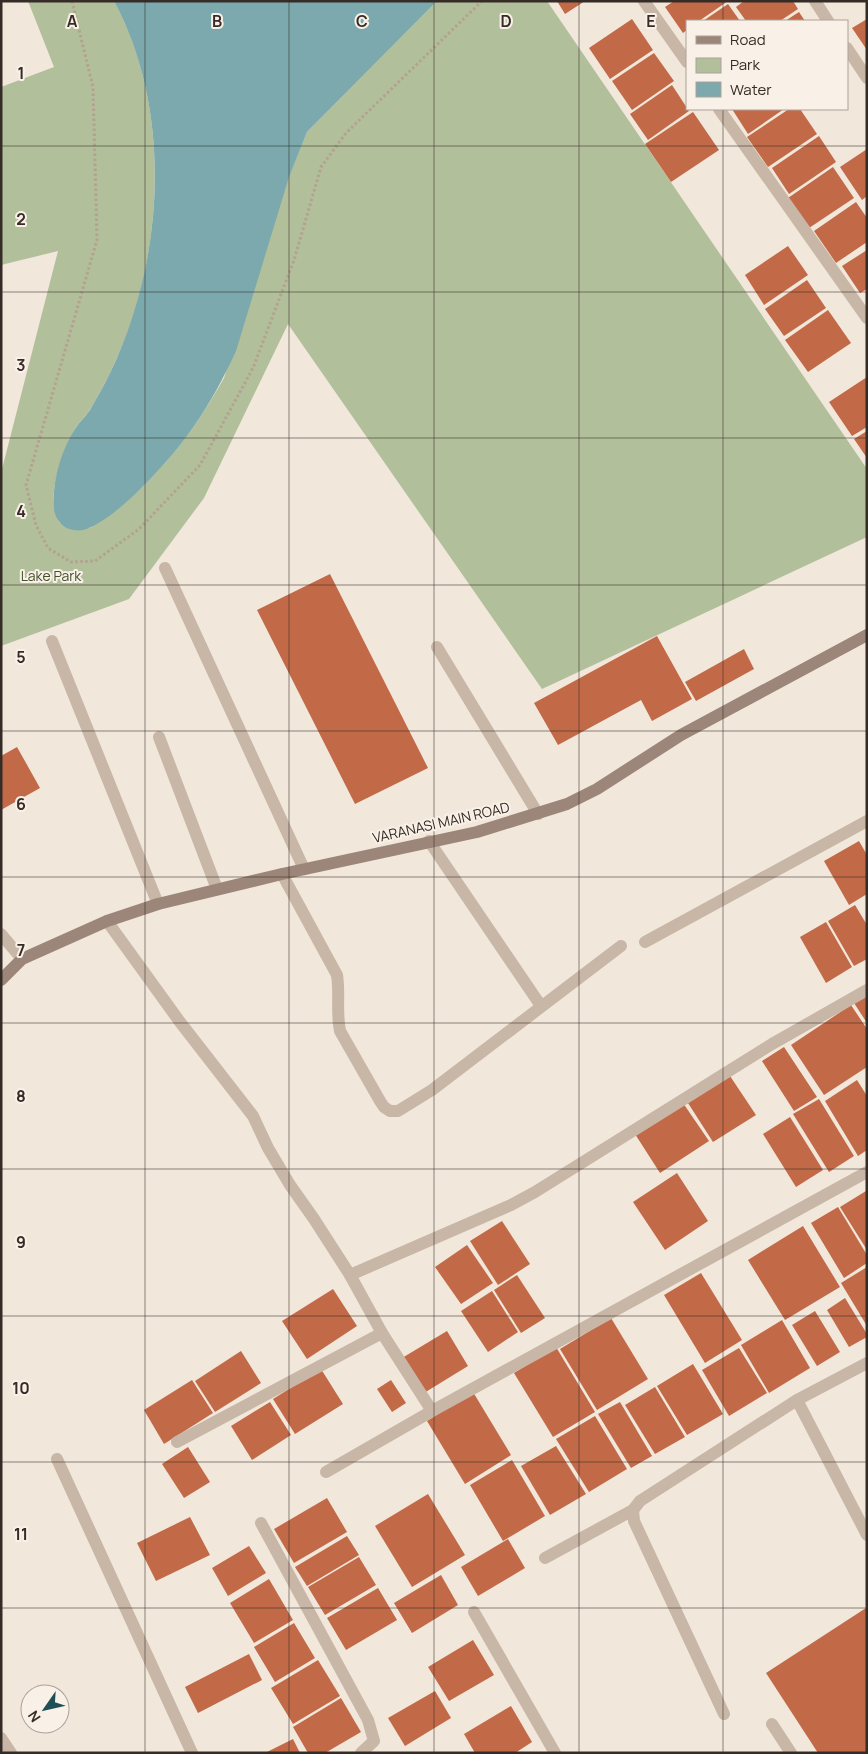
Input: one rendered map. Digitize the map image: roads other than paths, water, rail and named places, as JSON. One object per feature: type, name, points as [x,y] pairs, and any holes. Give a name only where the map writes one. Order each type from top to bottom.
[{"type":"street","points":[[644,1],[686,61]]},
{"type":"street","points":[[815,1],[827,20]]},
{"type":"street","points":[[848,50],[867,78]]},
{"type":"street","points":[[720,110],[867,318]]},
{"type":"street","points":[[165,568],[304,869]]},
{"type":"street","name":"VARANASI MAIN ROAD","points":[[1,980],[22,959],[107,921],[158,904],[304,869],[477,832],[567,804],[597,789],[681,735],[867,635]]},
{"type":"street","points":[[52,641],[158,904]]},
{"type":"street","points":[[437,646],[538,814]]},
{"type":"street","points":[[159,737],[217,890]]},
{"type":"street","points":[[644,942],[867,821]]},
{"type":"street","points":[[429,841],[540,1006]]},
{"type":"street","points":[[282,874],[337,975],[338,1021],[340,1030],[380,1101],[390,1111],[398,1111],[432,1090],[621,946]]},
{"type":"street","points":[[107,921],[180,1022],[253,1116],[268,1148],[290,1186],[350,1275],[382,1333],[432,1411]]},
{"type":"street","points":[[1,934],[22,959]]},
{"type":"street","points":[[350,1275],[511,1205],[535,1192],[772,1044],[867,990]]},
{"type":"street","points":[[326,1472],[432,1411],[867,1172]]},
{"type":"street","points":[[177,1442],[382,1333]]},
{"type":"street","points":[[545,1558],[633,1510],[640,1501],[797,1400],[867,1363]]},
{"type":"street","points":[[797,1400],[867,1535]]},
{"type":"street","points":[[57,1459],[192,1753]]},
{"type":"street","points":[[633,1510],[634,1521],[724,1714]]},
{"type":"street","points":[[261,1523],[368,1720],[374,1741],[362,1753]]},
{"type":"street","points":[[474,1612],[555,1753]]},
{"type":"street","points":[[772,1724],[791,1753]]},
{"type":"street","points":[[1,1738],[11,1753]]},
{"type":"water","points":[[114,1],[437,1],[307,132],[289,177],[236,351],[217,389],[200,417],[161,468],[117,510],[87,529],[77,530],[69,529],[63,525],[58,520],[54,511],[54,487],[58,466],[70,438],[90,410],[110,373],[128,330],[142,284],[151,236],[155,187],[153,139],[146,91],[133,45]]},
{"type":"park label","name":"Lake Park","points":[[51,575]]}]
